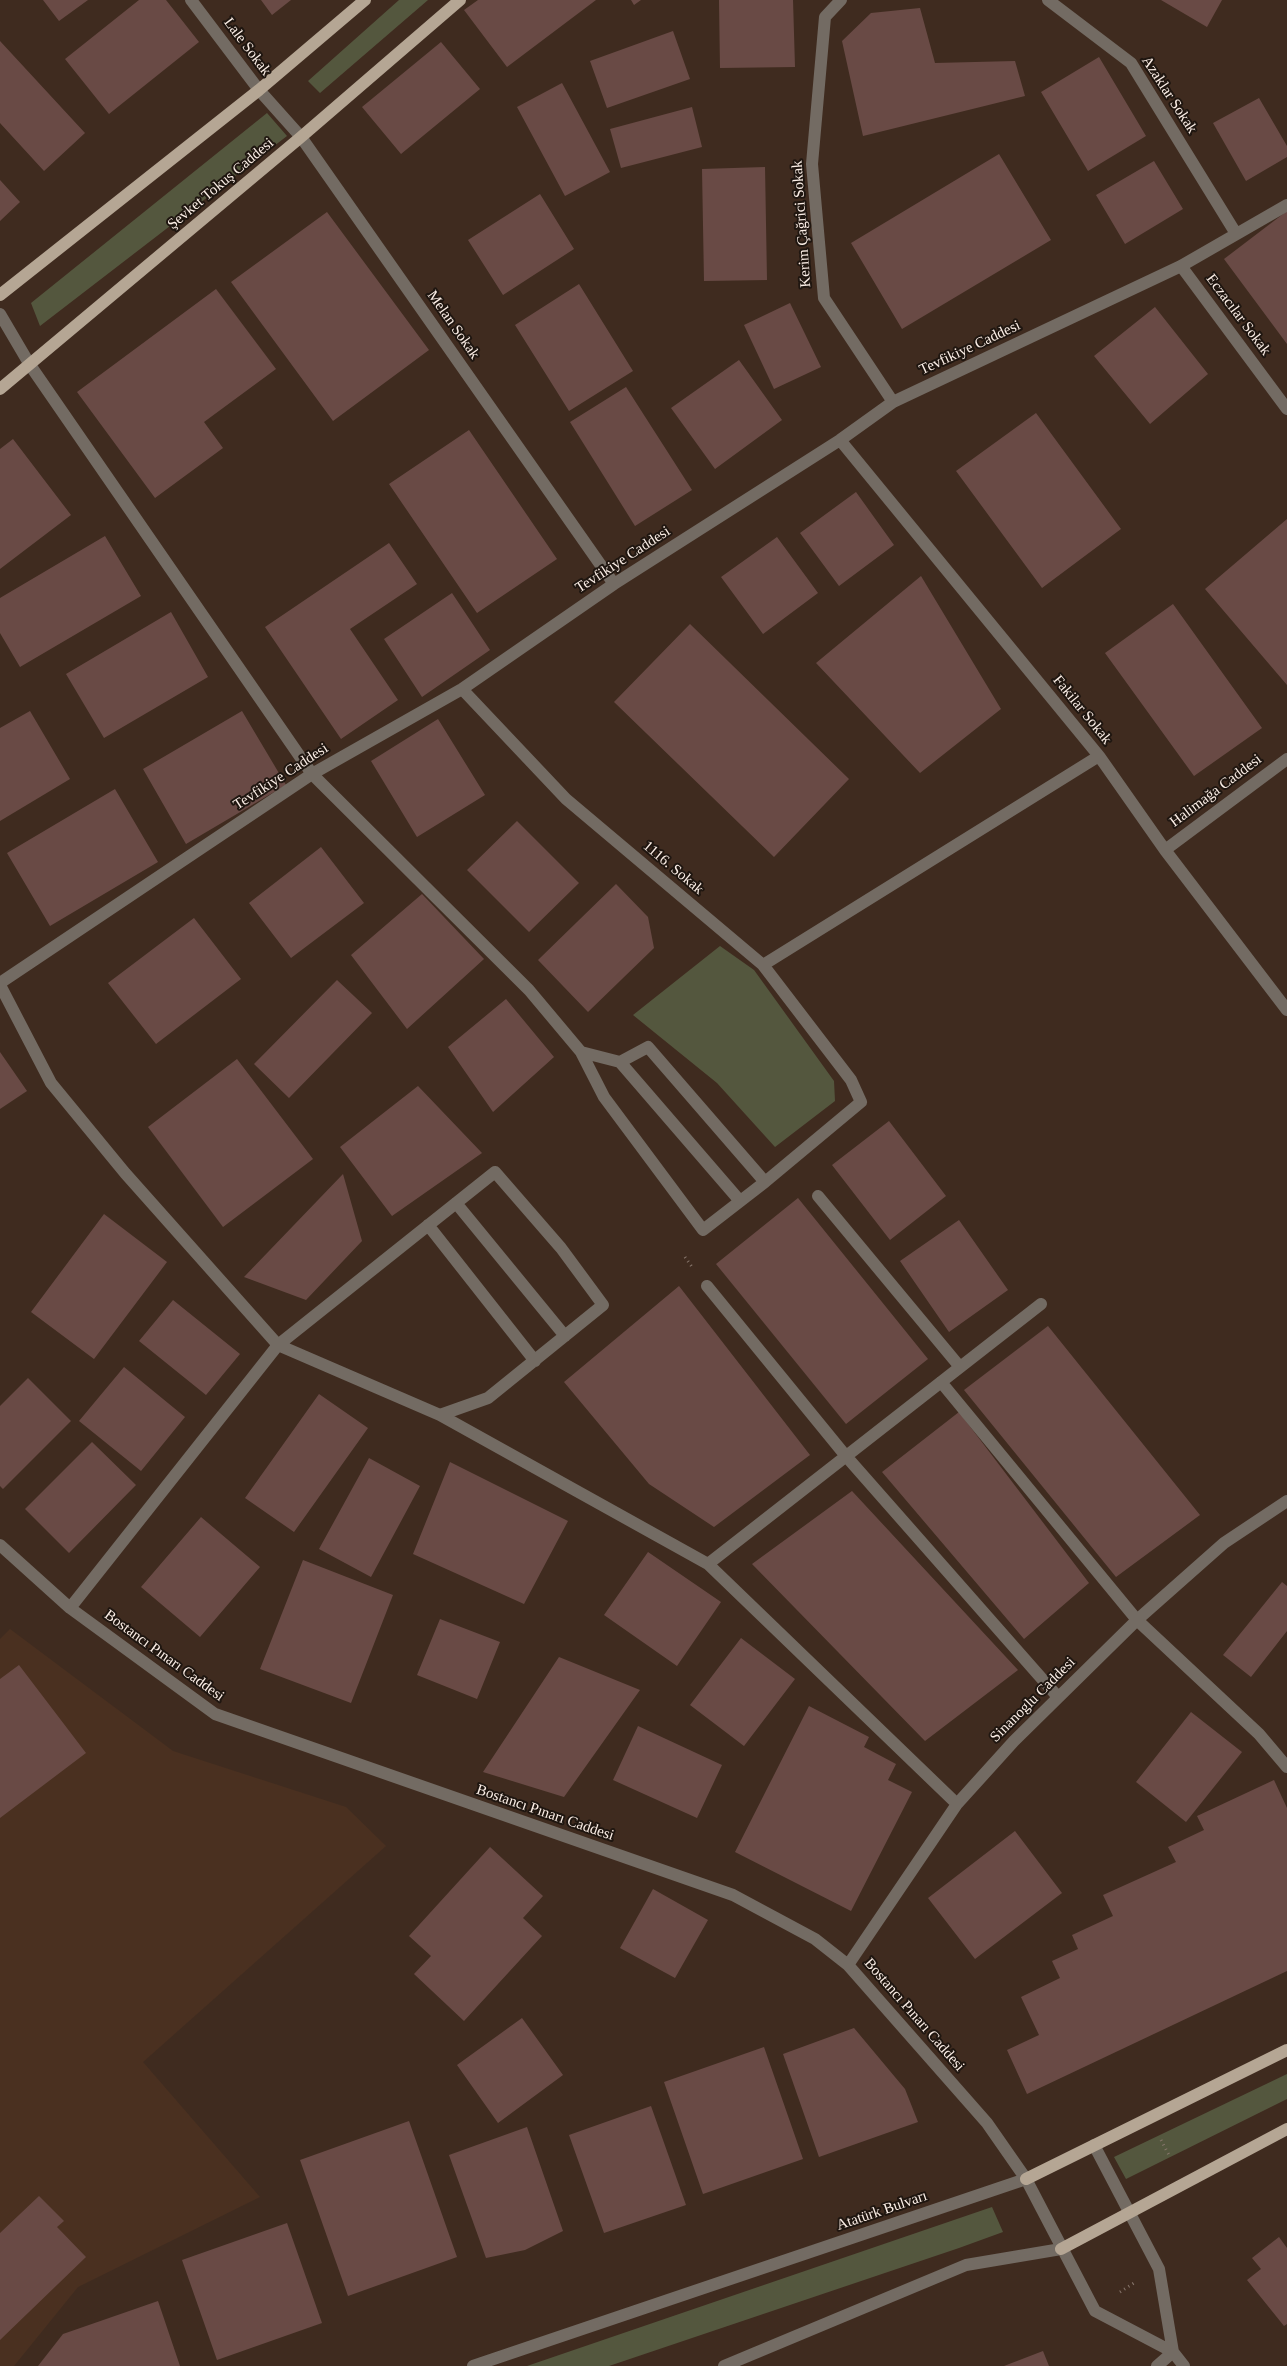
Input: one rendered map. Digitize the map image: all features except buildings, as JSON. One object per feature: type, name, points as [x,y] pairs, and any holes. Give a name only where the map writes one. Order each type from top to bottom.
[{"type":"main road","points":[[0,295],[259,90],[365,0]]},
{"type":"main road","name":"Şevket Tokuş Caddesi","points":[[0,389],[301,137],[460,0]]},
{"type":"main road","name":"Atatürk Bulvarı","points":[[1026,2179],[1287,2050]]},
{"type":"main road","points":[[1061,2249],[1287,2129]]},
{"type":"street","name":"Lale Sokak","points":[[191,0],[259,90]]},
{"type":"street","name":"Kerim Çağrici Sokak","points":[[841,0],[824,17],[812,164],[824,298],[893,402]]},
{"type":"street","name":"Azaklar Sokak","points":[[1048,0],[1131,63],[1236,232]]},
{"type":"street","name":"Melan Sokak","points":[[259,90],[301,137],[614,584]]},
{"type":"street","name":"Tevfikiye Caddesi","points":[[0,984],[312,774],[462,689],[614,584],[840,440],[893,402],[1181,266],[1236,232],[1287,205]]},
{"type":"street","name":"Eczacılar Sokak","points":[[1181,266],[1287,409]]},
{"type":"street","points":[[0,314],[30,365],[312,774],[529,990],[581,1052],[604,1098],[703,1230],[765,1182],[648,1047],[620,1062]]},
{"type":"street","name":"Fakilar Sokak","points":[[840,440],[1099,756],[1165,850],[1287,1010]]},
{"type":"street","name":"1116. Sokak","points":[[462,689],[566,799],[763,965],[851,1080],[861,1102],[765,1182]]},
{"type":"street","points":[[763,965],[1099,756]]},
{"type":"street","name":"Halimağa Caddesi","points":[[1165,850],[1287,759]]},
{"type":"street","points":[[0,984],[51,1083],[125,1172],[278,1345],[440,1415],[708,1564],[957,1804]]},
{"type":"street","points":[[581,1052],[620,1062],[740,1201]]},
{"type":"street","points":[[70,1608],[278,1345],[495,1172],[561,1248],[603,1305],[488,1398],[440,1415]]},
{"type":"street","points":[[818,1196],[960,1367]]},
{"type":"street","points":[[456,1203],[564,1336]]},
{"type":"street","points":[[428,1225],[534,1361]]},
{"type":"street","points":[[707,1286],[845,1456],[1058,1697]]},
{"type":"street","points":[[708,1564],[1041,1304]]},
{"type":"street","points":[[941,1382],[1137,1620],[1258,1734],[1287,1768]]},
{"type":"street","name":"Sinanoglu Caddesi","points":[[848,1965],[957,1804],[1014,1741],[1137,1620],[1224,1543],[1287,1501]]},
{"type":"street","name":"Bostancı Pınarı Caddesi","points":[[0,1545],[70,1608],[215,1714],[733,1895],[814,1940],[848,1965],[987,2123],[1026,2179],[1095,2311],[1173,2352]]},
{"type":"street","points":[[1094,2144],[1128,2213],[1159,2269],[1173,2352],[1184,2366]]},
{"type":"street","name":"Atatürk Bulvarı","points":[[473,2366],[1026,2179]]},
{"type":"street","points":[[724,2366],[966,2265],[1061,2249]]},
{"type":"street","points":[[1157,2366],[1173,2352]]},
{"type":"path","points":[[1159,2135],[1170,2157]]},
{"type":"path","points":[[1120,2292],[1134,2283]]},
{"type":"shaded area","points":[[10,1629],[173,1751],[346,1807],[386,1846],[143,2062],[260,2197],[78,2287],[14,2366],[0,2366],[0,1639]]},
{"type":"green space","points":[[399,0],[428,0],[320,93],[308,81]]},
{"type":"green space","points":[[267,113],[287,136],[40,326],[31,303]]},
{"type":"green space","points":[[720,946],[754,970],[834,1081],[835,1101],[775,1147],[717,1083],[633,1015]]},
{"type":"green space","points":[[1287,2074],[1287,2099],[1126,2179],[1114,2157]]},
{"type":"green space","points":[[992,2207],[1003,2232],[959,2248],[609,2366],[527,2366]]}]
